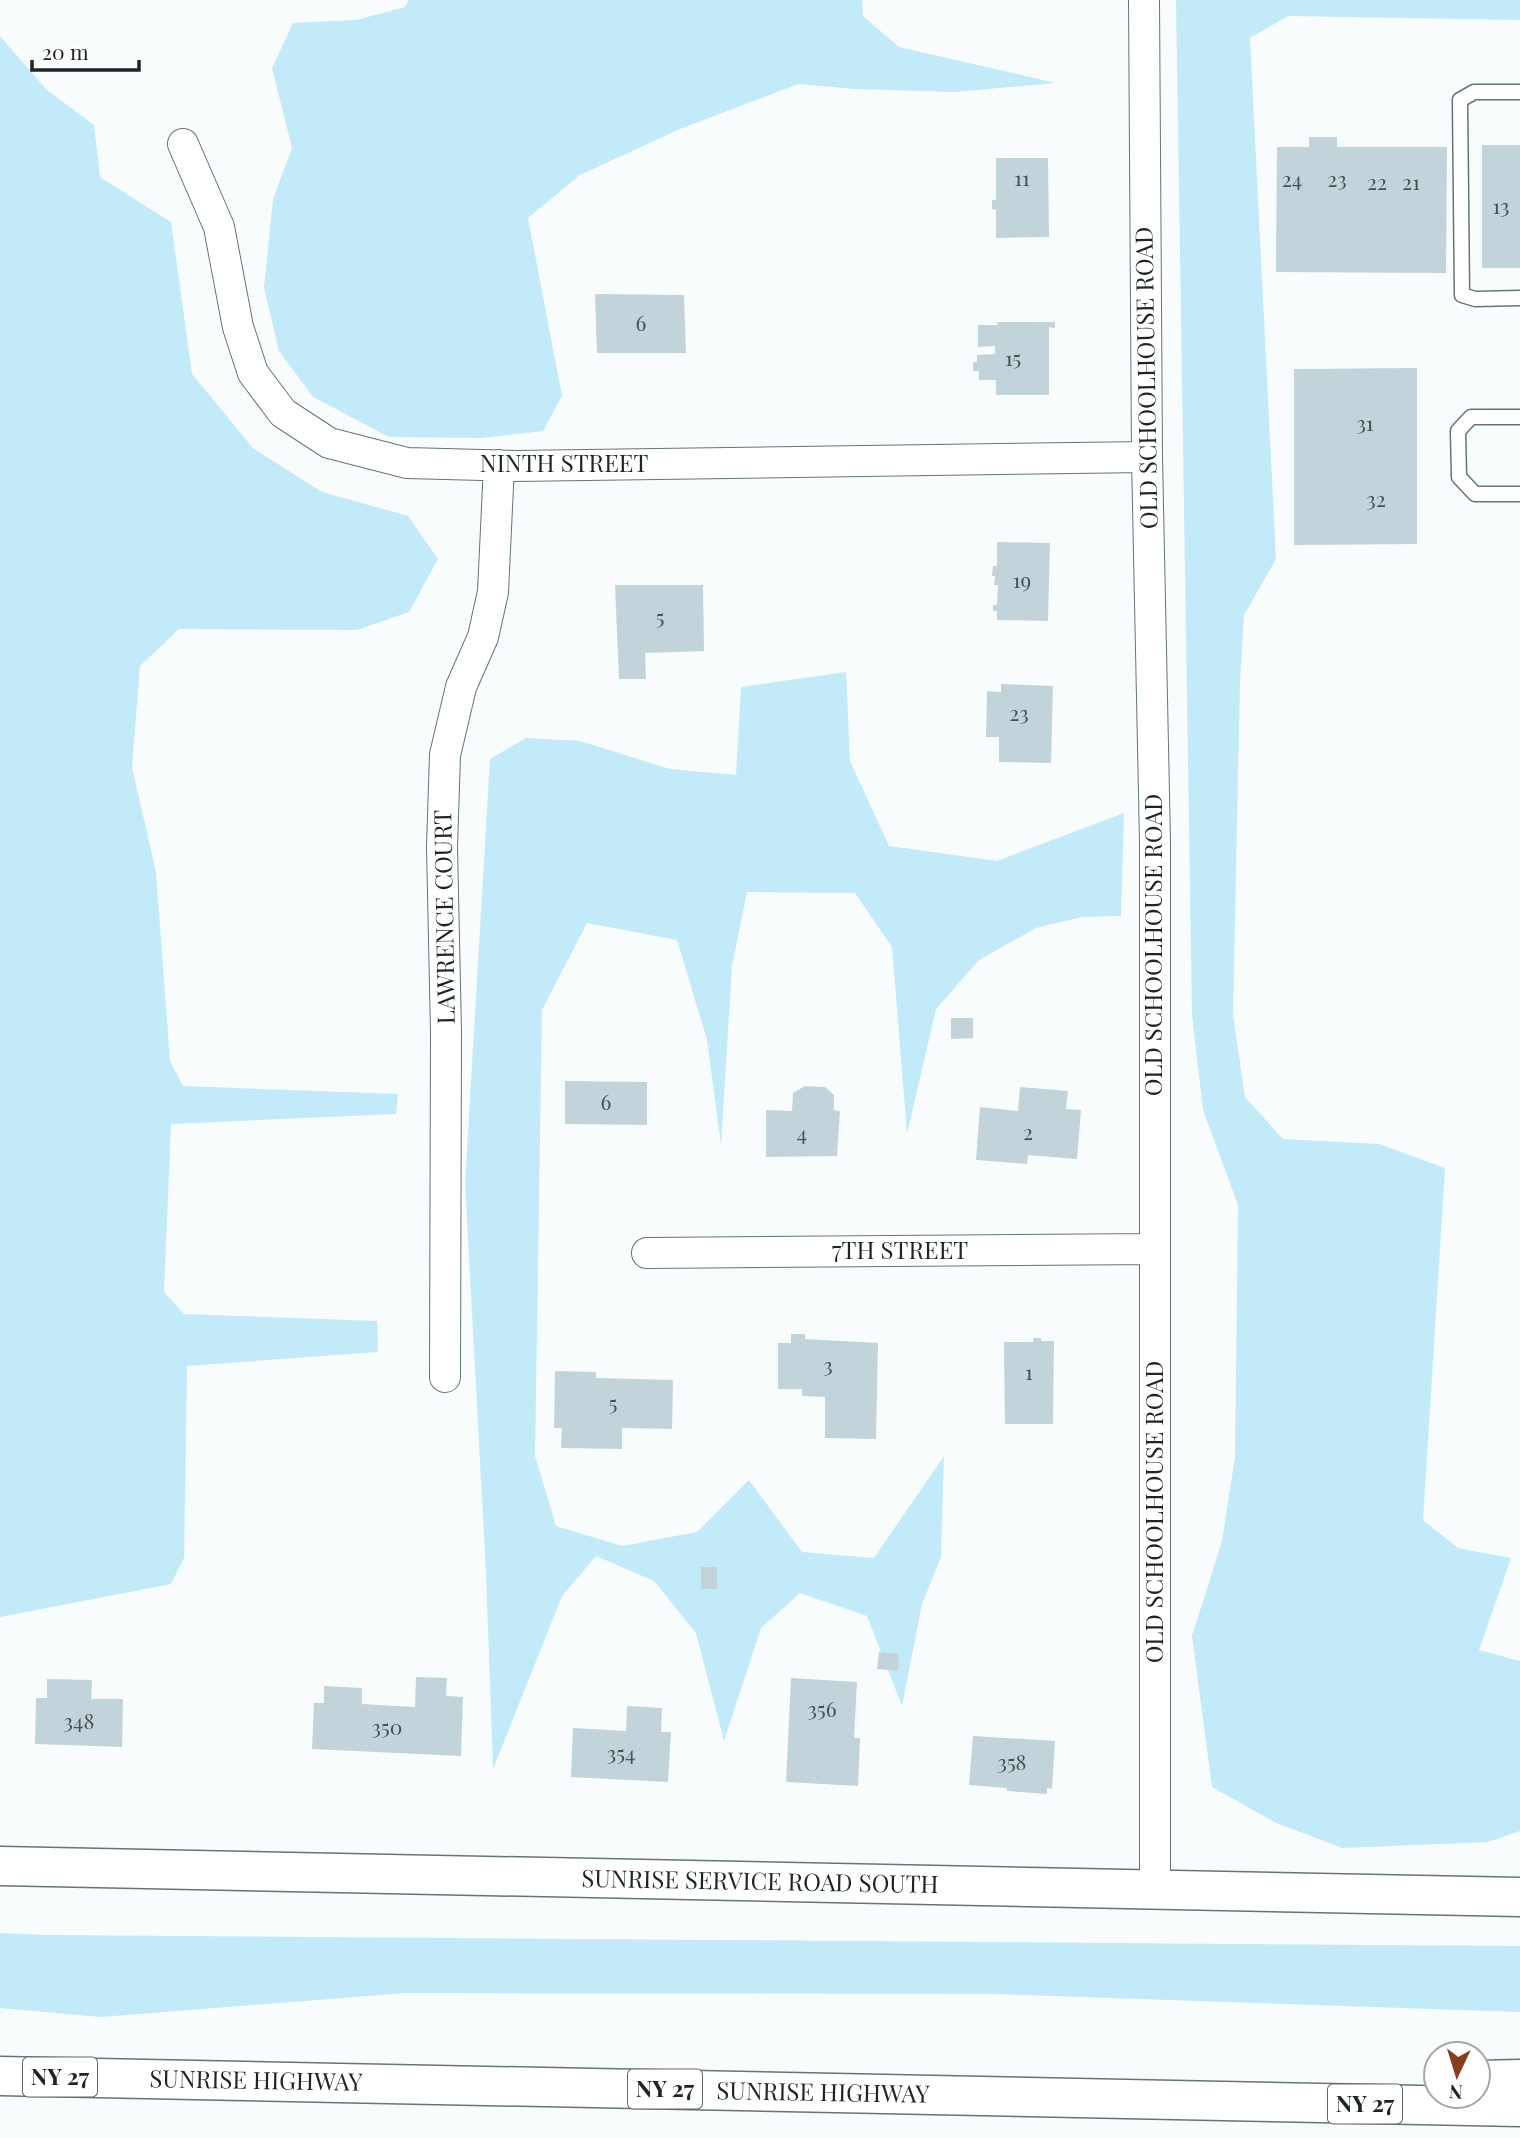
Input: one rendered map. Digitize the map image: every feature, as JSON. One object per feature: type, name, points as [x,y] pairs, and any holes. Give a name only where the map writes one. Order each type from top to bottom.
[{"type":"main road","name":"SUNRISE SERVICE ROAD SOUTH","points":[[0,1866],[1520,1897]]},
{"type":"main road","name":"SUNRISE HIGHWAY","points":[[0,2076],[1520,2107]]},
{"type":"main road","points":[[1492,2080],[1520,2079]]},
{"type":"main road","points":[[1210,2101],[1422,2084]]},
{"type":"street","name":"OLD SCHOOLHOUSE ROAD","points":[[1144,0],[1147,457],[1155,842],[1155,1889]]},
{"type":"street","name":"NINTH STREET","points":[[183,145],[219,227],[238,327],[253,373],[284,412],[329,443],[407,463],[499,465],[1147,457]]},
{"type":"street","name":"LAWRENCE COURT","points":[[445,1377],[446,1032],[442,847],[445,755],[461,687],[483,638],[493,592],[499,465]]},
{"type":"street","name":"7TH STREET","points":[[647,1253],[1154,1249]]},
{"type":"lane","points":[[1520,92],[1474,92],[1460,100],[1462,295],[1475,299],[1520,299]]},
{"type":"lane","points":[[1520,417],[1471,418],[1458,432],[1459,477],[1475,494],[1520,494]]},
{"type":"shaded area","points":[[409,0],[862,0],[863,16],[899,47],[1056,83],[954,92],[798,84],[680,129],[580,175],[528,218],[562,396],[543,431],[481,438],[389,437],[313,397],[279,351],[264,288],[273,199],[292,148],[272,68],[293,23],[356,20],[405,7]]},
{"type":"shaded area","points":[[1176,0],[1520,0],[1520,20],[1288,16],[1250,38],[1276,559],[1244,615],[1240,681],[1233,1015],[1245,1097],[1283,1139],[1379,1144],[1445,1168],[1423,1520],[1458,1548],[1511,1558],[1479,1650],[1520,1661],[1520,1831],[1488,1842],[1342,1848],[1274,1822],[1212,1787],[1192,1636],[1222,1541],[1235,1457],[1238,1205],[1203,1110],[1192,1015]]},
{"type":"shaded area","points":[[0,36],[47,90],[94,125],[100,177],[171,222],[192,374],[253,448],[322,492],[408,516],[438,559],[409,612],[357,630],[179,629],[140,666],[132,767],[156,872],[170,1061],[183,1086],[398,1094],[396,1114],[171,1124],[164,1292],[184,1314],[377,1321],[378,1352],[187,1366],[184,1558],[171,1584],[0,1617]]},
{"type":"shaded area","points":[[846,672],[850,761],[889,846],[997,861],[1124,813],[1121,916],[1082,917],[1036,928],[979,960],[936,1009],[907,1134],[892,947],[855,893],[747,892],[732,966],[721,1145],[707,1040],[677,940],[587,923],[542,1010],[535,1456],[556,1526],[622,1546],[697,1532],[749,1480],[802,1552],[874,1558],[944,1456],[941,1557],[922,1604],[902,1706],[867,1616],[800,1593],[761,1628],[724,1741],[696,1633],[654,1581],[596,1556],[562,1596],[493,1769],[486,1573],[465,1183],[490,759],[526,738],[580,741],[670,769],[736,775],[741,687]]},
{"type":"shaded area","points":[[0,1933],[1520,1946],[1520,2012],[994,1994],[405,1993],[101,2017],[0,2008]]},
{"type":"building","points":[[1309,137],[1337,137],[1337,147],[1447,147],[1446,273],[1276,272],[1277,147],[1309,147]]},
{"type":"building","points":[[1482,145],[1520,145],[1520,268],[1482,268]]},
{"type":"building","points":[[996,158],[1048,158],[1049,237],[996,238],[996,210],[992,209],[992,200],[996,200]]},
{"type":"building","points":[[595,294],[684,295],[686,353],[597,353]]},
{"type":"building","points":[[997,322],[1055,322],[1055,328],[1049,327],[1049,395],[996,395],[996,380],[979,380],[979,371],[973,371],[973,362],[977,362],[977,355],[995,354],[995,346],[978,347],[978,325],[998,325]]},
{"type":"building","points":[[1417,368],[1417,544],[1294,545],[1294,369]]},
{"type":"building","points":[[997,542],[1050,543],[1048,621],[997,620],[997,611],[993,611],[993,605],[997,605],[998,585],[994,585],[995,576],[992,576],[993,566],[997,566]]},
{"type":"building","points":[[615,585],[703,585],[704,651],[645,653],[646,679],[619,679]]},
{"type":"building","points":[[1001,684],[1053,686],[1051,763],[999,762],[999,737],[986,737],[987,691],[1001,692]]},
{"type":"building","points":[[951,1018],[973,1018],[973,1038],[951,1039]]},
{"type":"building","points":[[565,1081],[647,1082],[647,1125],[565,1124]]},
{"type":"building","points":[[805,1086],[825,1087],[834,1095],[834,1110],[840,1111],[837,1156],[766,1157],[766,1110],[792,1111],[793,1093]]},
{"type":"building","points":[[1020,1087],[1068,1091],[1066,1109],[1081,1110],[1077,1159],[1028,1155],[1027,1164],[976,1160],[980,1107],[1018,1111]]},
{"type":"building","points":[[791,1334],[805,1334],[805,1339],[878,1343],[876,1439],[825,1438],[825,1397],[802,1396],[802,1389],[778,1389],[778,1343],[791,1343]]},
{"type":"building","points":[[1033,1338],[1054,1341],[1053,1424],[1005,1424],[1004,1342],[1033,1342]]},
{"type":"building","points":[[555,1371],[596,1372],[596,1378],[673,1380],[672,1429],[622,1428],[622,1449],[561,1448],[562,1428],[554,1428]]},
{"type":"building","points":[[701,1567],[717,1567],[717,1589],[701,1589]]},
{"type":"building","points":[[879,1652],[899,1654],[898,1671],[877,1669]]},
{"type":"building","points":[[416,1677],[447,1678],[446,1696],[463,1697],[461,1756],[312,1749],[314,1703],[324,1703],[324,1686],[362,1688],[362,1704],[415,1707]]},
{"type":"building","points":[[791,1678],[857,1682],[854,1738],[860,1738],[858,1786],[786,1782]]},
{"type":"building","points":[[47,1679],[92,1680],[91,1699],[123,1699],[122,1747],[35,1744],[36,1698],[47,1698]]},
{"type":"building","points":[[627,1706],[662,1708],[661,1732],[671,1732],[668,1782],[571,1777],[573,1728],[626,1731]]},
{"type":"building","points":[[973,1736],[1055,1741],[1052,1789],[1047,1788],[1047,1794],[969,1785]]}]
